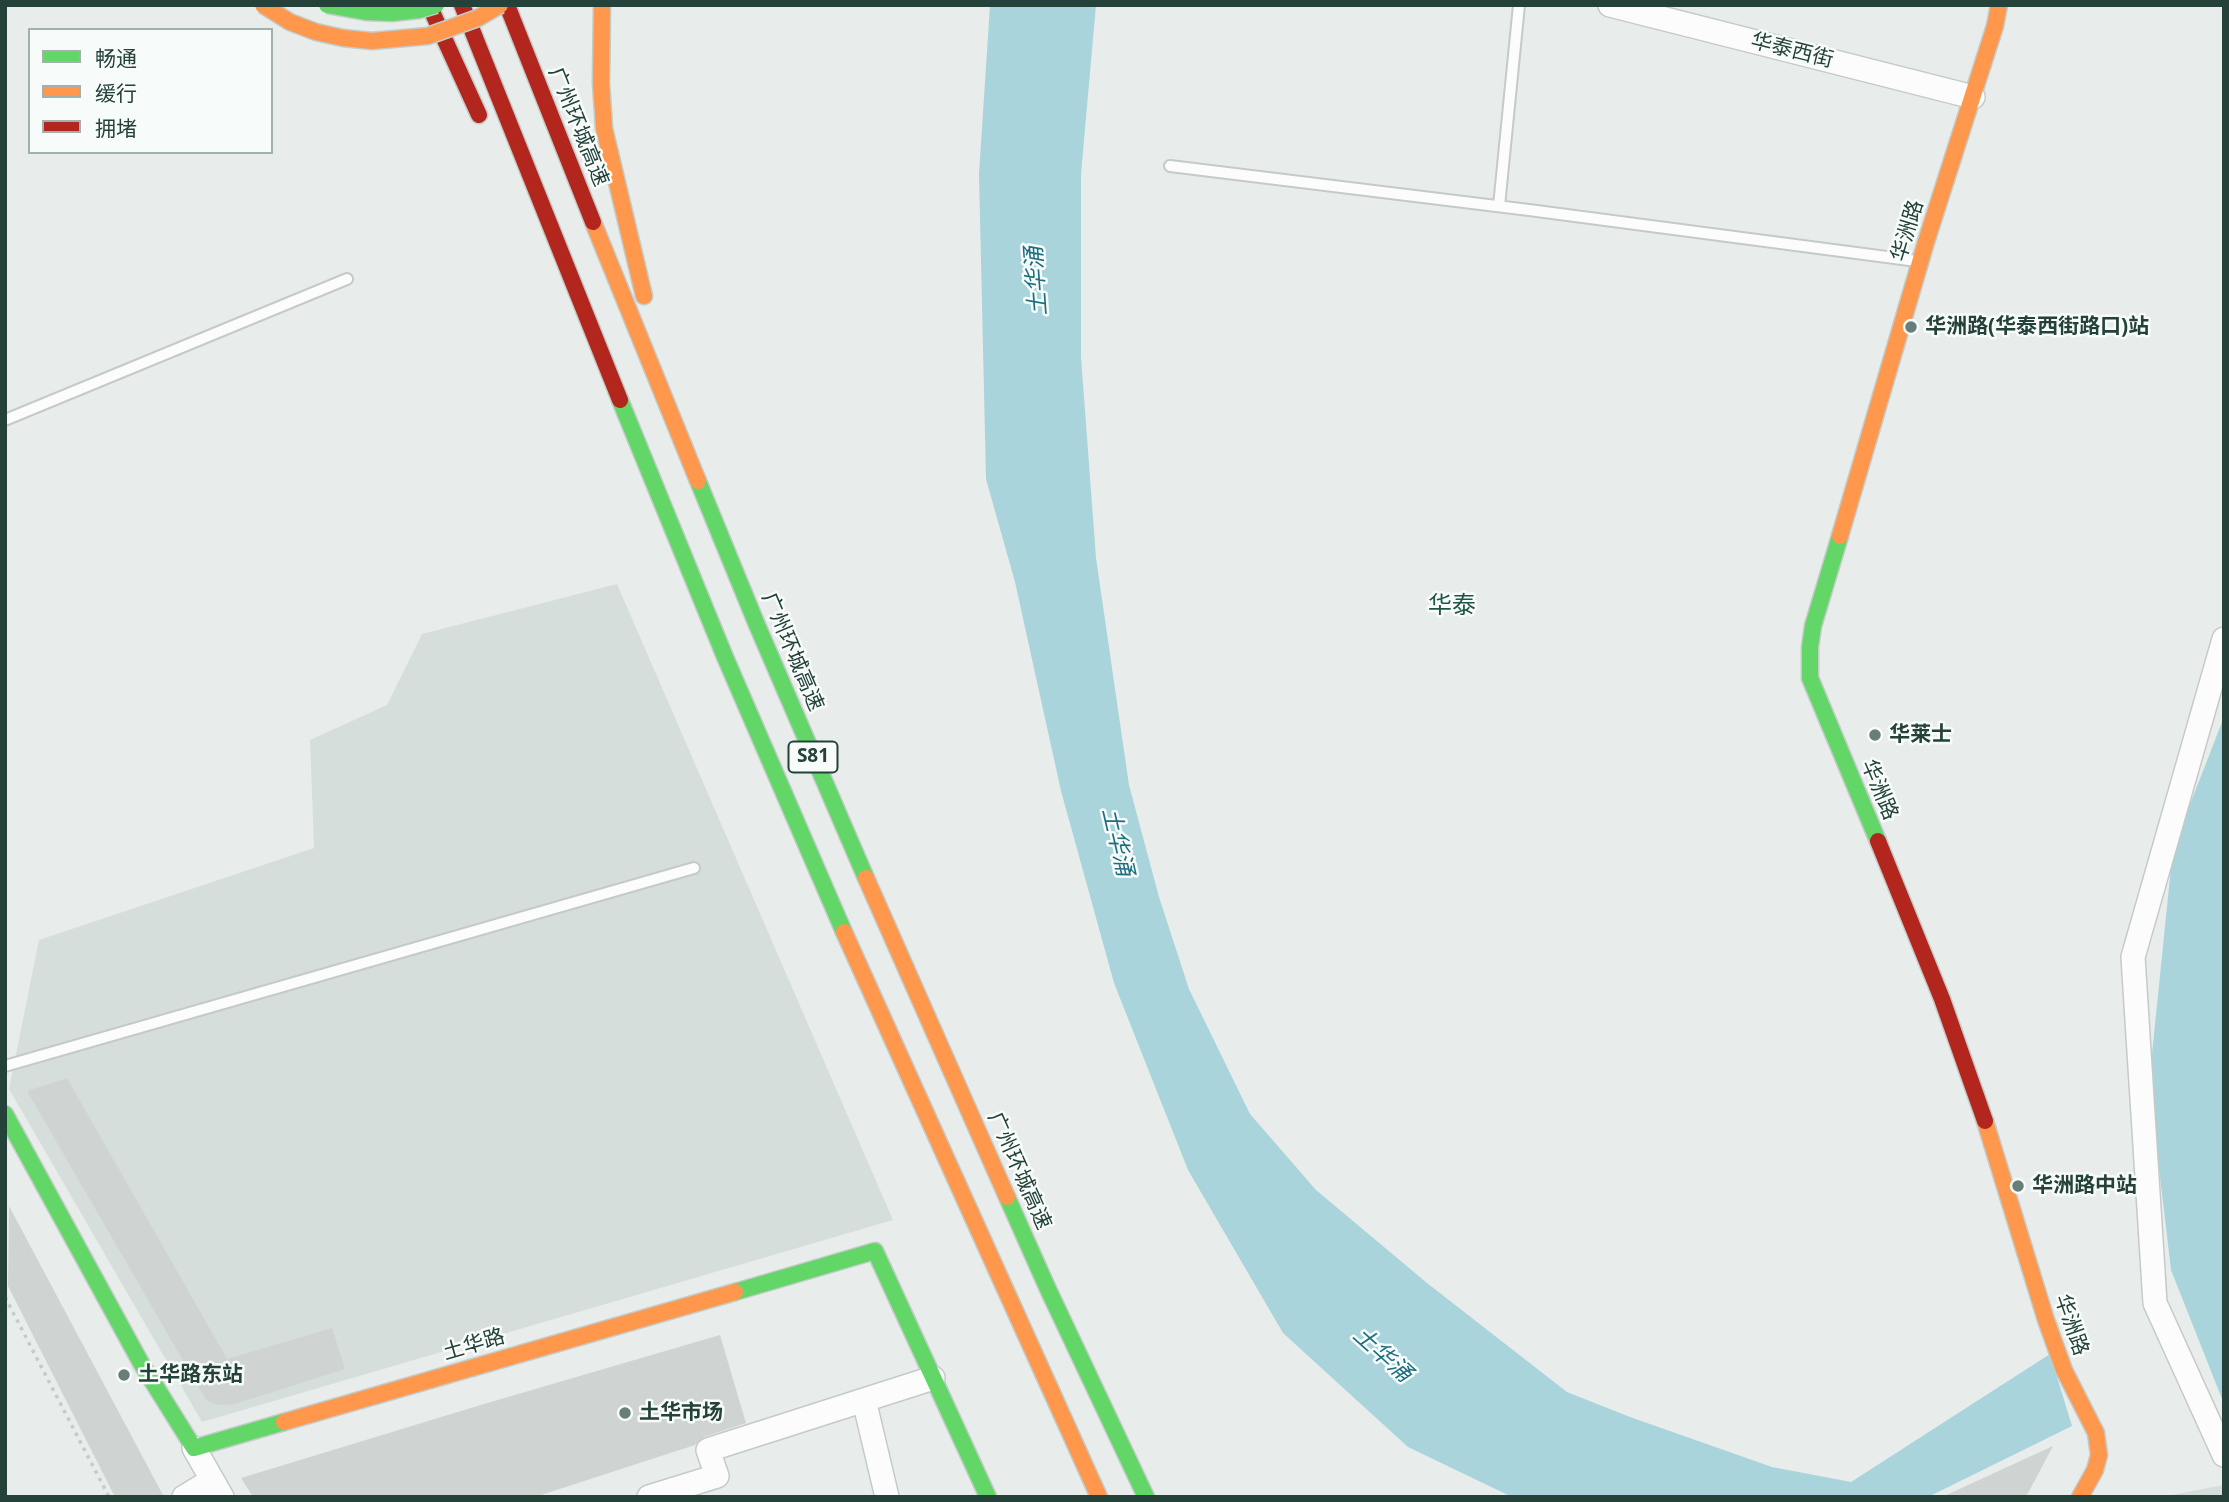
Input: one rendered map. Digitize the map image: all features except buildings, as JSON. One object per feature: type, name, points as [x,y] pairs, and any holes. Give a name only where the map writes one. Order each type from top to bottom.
[{"type":"main road","points":[[263,5],[290,22],[316,32],[372,41],[428,36],[478,18],[500,5]]},
{"type":"main road","points":[[327,5],[366,12],[391,13],[436,5]]},
{"type":"main road","points":[[429,5],[486,131]]},
{"type":"main road","name":"S81","points":[[462,5],[725,657],[836,913],[1099,1497]]},
{"type":"main road","name":"广州环城高速","points":[[507,5],[629,312],[850,844],[1009,1200],[1146,1497]]},
{"type":"main road","points":[[602,5],[601,83],[604,128],[652,324],[674,397],[757,625]]},
{"type":"main road","name":"华洲路","points":[[1999,5],[1995,26],[1920,262],[1813,626],[1810,678],[1942,999],[1985,1122],[2046,1320],[2064,1370],[2096,1433],[2099,1455],[2095,1470],[2080,1497]]},
{"type":"main road","points":[[566,306],[725,657]]},
{"type":"main road","points":[[5,1114],[141,1363],[194,1448]]},
{"type":"main road","name":"土华路","points":[[194,1448],[875,1251],[988,1497]]},
{"type":"street","name":"华泰西街","points":[[1610,5],[1657,11],[1973,97]]},
{"type":"street","points":[[2224,639],[2133,957],[2155,1303],[2224,1455]]},
{"type":"street","points":[[649,1497],[692,1490],[717,1476],[708,1450],[933,1378]]},
{"type":"street","points":[[864,1400],[887,1497]]},
{"type":"street","points":[[184,1497],[217,1488],[194,1448]]},
{"type":"lane","points":[[1499,206],[1519,5]]},
{"type":"lane","points":[[1170,166],[1920,262]]},
{"type":"lane","points":[[5,420],[347,279]]},
{"type":"lane","points":[[5,1066],[694,867]]},
{"type":"path","points":[[5,1297],[109,1497]]},
{"type":"shaded area","points":[[617,584],[893,1220],[202,1422],[9,1089],[39,940],[314,848],[310,740],[387,705],[422,634]]},
{"type":"shaded area","points":[[2224,1485],[2224,1497],[2161,1497]]},
{"type":"water","name":"土华涌","points":[[990,5],[1096,5],[1081,174],[1081,357],[1096,558],[1129,785],[1159,897],[1189,989],[1250,1114],[1316,1190],[1427,1283],[1567,1392],[1630,1417],[1772,1467],[1851,1482],[2050,1354],[2072,1426],[1928,1497],[1512,1497],[1408,1447],[1283,1333],[1188,1170],[1114,983],[1061,791],[1015,582],[986,479],[979,174]]},
{"type":"water","points":[[2224,717],[2224,1404],[2171,1270],[2149,1083],[2173,848]]},
{"type":"traffic: fast","points":[[327,5],[366,12],[392,13],[436,5]]},
{"type":"traffic: fast","points":[[620,400],[725,657],[844,932]]},
{"type":"traffic: fast","points":[[698,481],[866,878]]},
{"type":"traffic: fast","points":[[1840,536],[1813,626],[1810,678],[1878,841]]},
{"type":"traffic: fast","points":[[5,1114],[141,1363],[194,1448],[284,1422]]},
{"type":"traffic: fast","points":[[1007,1197],[1146,1497]]},
{"type":"traffic: fast","points":[[735,1292],[875,1251],[988,1497]]},
{"type":"traffic: slow","points":[[263,5],[290,22],[316,32],[372,41],[428,36],[478,18],[500,5]]},
{"type":"traffic: slow","points":[[602,5],[601,83],[604,128],[644,296]]},
{"type":"traffic: slow","points":[[1840,536],[1926,242],[1995,26],[1999,5]]},
{"type":"traffic: slow","points":[[593,222],[698,481]]},
{"type":"traffic: slow","points":[[866,878],[1007,1197]]},
{"type":"traffic: slow","points":[[844,932],[1099,1497]]},
{"type":"traffic: slow","points":[[1985,1121],[2046,1320],[2064,1370],[2096,1433],[2099,1455],[2095,1470],[2080,1497]]},
{"type":"traffic: slow","points":[[284,1422],[735,1292]]},
{"type":"traffic: jam","points":[[429,5],[479,115]]},
{"type":"traffic: jam","points":[[462,5],[620,400]]},
{"type":"traffic: jam","points":[[507,5],[593,222]]},
{"type":"traffic: jam","points":[[1878,841],[1942,999],[1985,1121]]},
{"type":"place","name":"华洲路(华泰西街路口)站","points":[[1911,327]]},
{"type":"place","name":"华莱士","points":[[1875,735]]},
{"type":"place","name":"华洲路中站","points":[[2018,1186]]},
{"type":"place","name":"土华路东站","points":[[124,1375]]},
{"type":"place","name":"土华市场","points":[[625,1413]]},
{"type":"district","name":"华泰","points":[[1452,606]]}]
